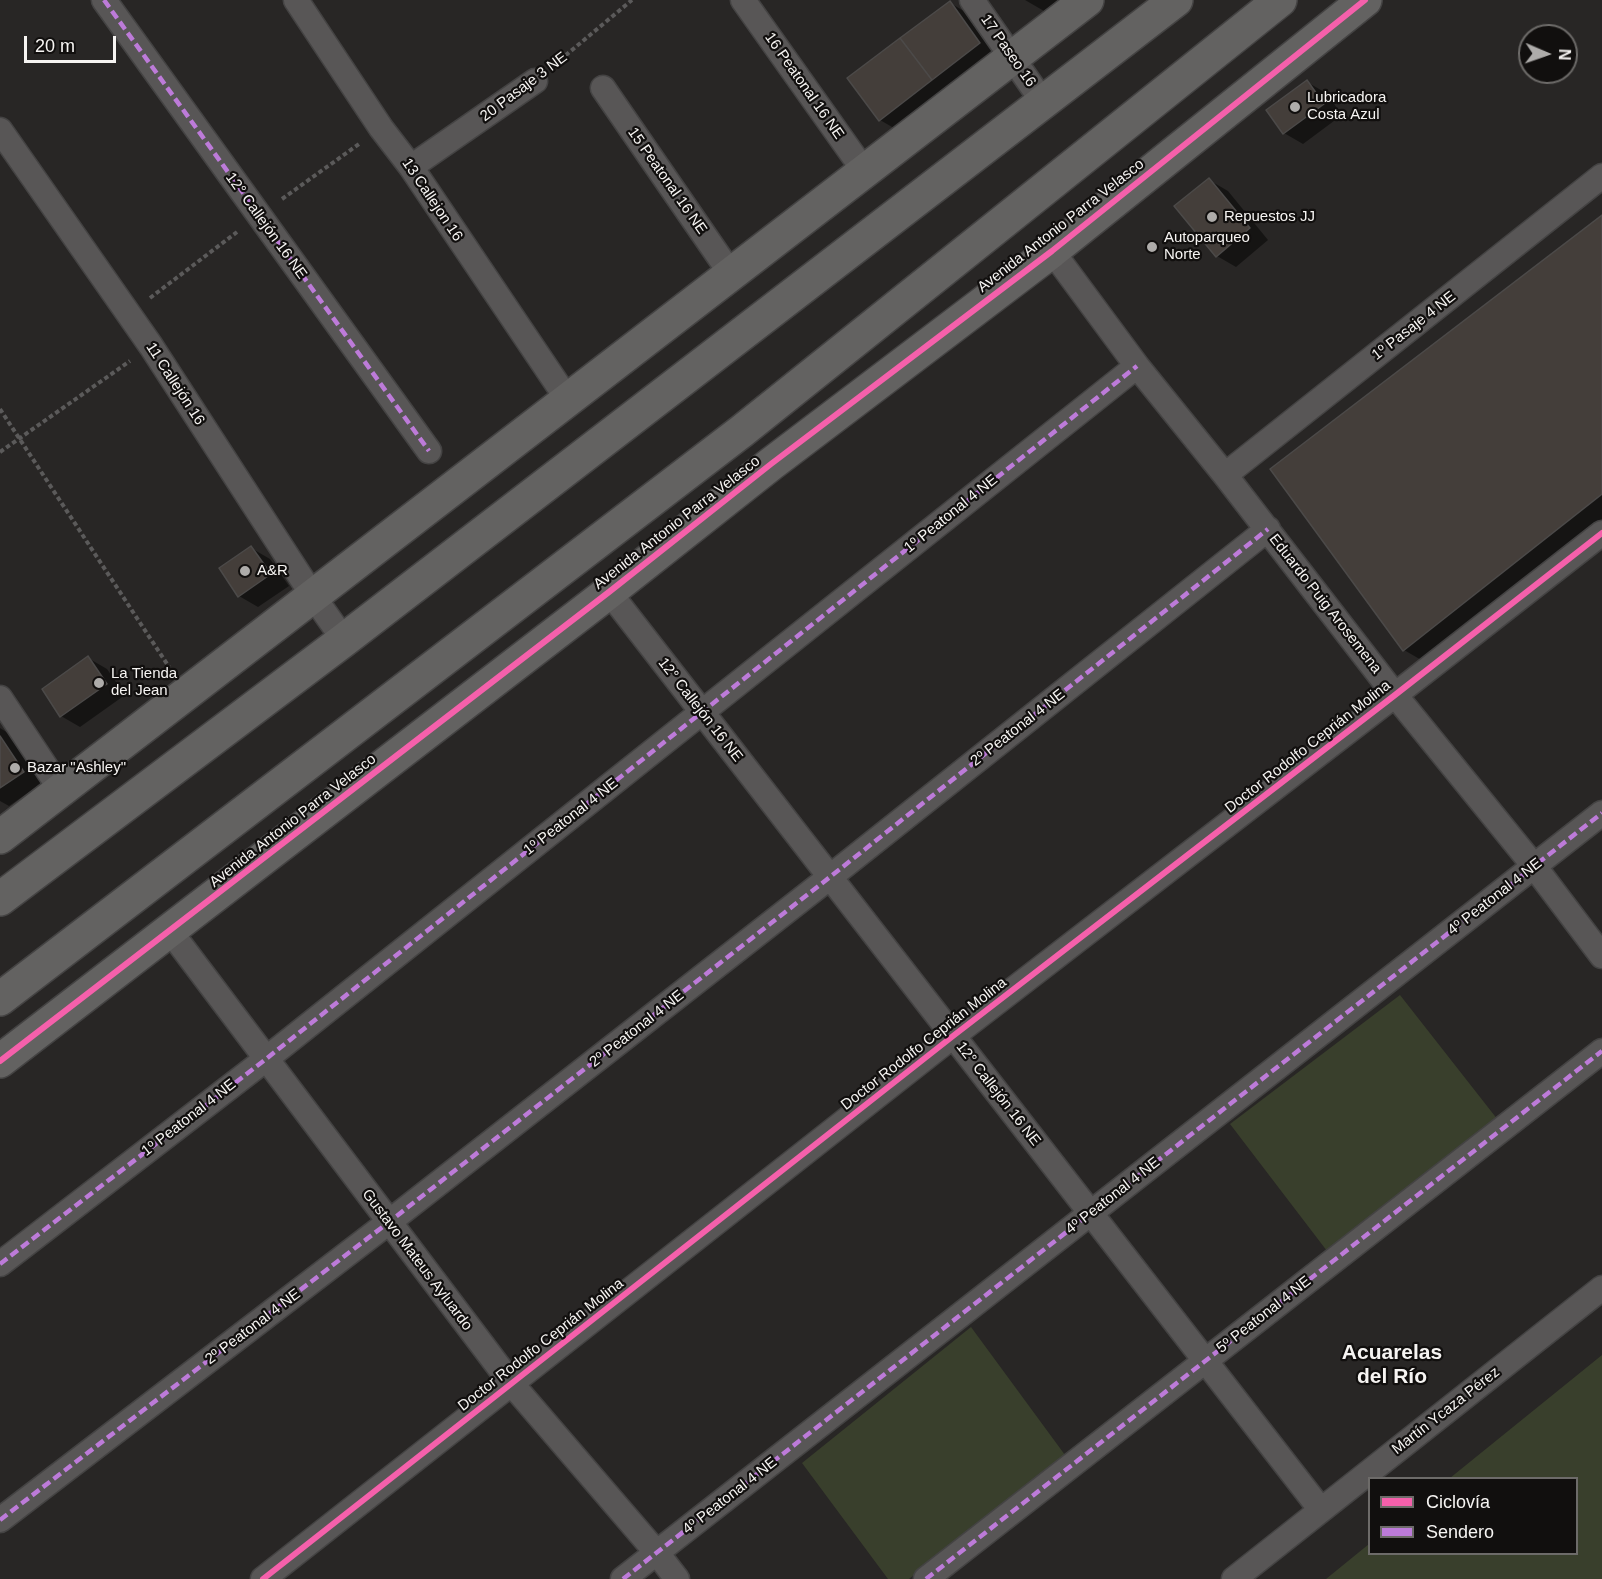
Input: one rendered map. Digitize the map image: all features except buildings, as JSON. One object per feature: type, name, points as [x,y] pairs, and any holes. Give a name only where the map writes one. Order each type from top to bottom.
[{"type":"main road","points":[[0,837],[1087,0]]},
{"type":"main road","points":[[0,899],[344,640],[1176,0]]},
{"type":"main road","points":[[0,999],[742,431],[1280,0]]},
{"type":"main road","name":"Avenida Antonio Parra Velasco","points":[[0,1061],[609,592],[771,464],[1052,251],[1360,1]]},
{"type":"main road","points":[[742,431],[771,464]]},
{"type":"street","name":"12° Callejón 16 NE","points":[[104,0],[429,451]]},
{"type":"street","name":"16 Peatonal 16 NE","points":[[743,0],[865,172]]},
{"type":"street","name":"17 Paseo 16","points":[[972,0],[1043,102]]},
{"type":"street","name":"13 Callejon 16","points":[[302,2],[381,128],[411,167],[568,400]]},
{"type":"street","name":"20 Pasaje 3 NE","points":[[411,167],[535,81]]},
{"type":"street","name":"15 Peatonal 16 NE","points":[[603,88],[731,274]]},
{"type":"street","name":"11 Callejón 16","points":[[0,130],[150,346],[344,640]]},
{"type":"street","name":"1º Pasaje 4 NE","points":[[1225,475],[1602,176]]},
{"type":"street","name":"Eduardo Puig Arosemena","points":[[1052,251],[1137,366],[1225,475],[1395,695],[1534,866],[1602,956]]},
{"type":"street","name":"1º Peatonal 4 NE","points":[[0,1264],[266,1059],[1137,366]]},
{"type":"street","name":"2º Peatonal 4 NE","points":[[0,1521],[389,1222],[1268,530]]},
{"type":"street","name":"Doctor Rodolfo Ceprián Molina","points":[[263,1579],[953,1036],[1602,533]]},
{"type":"street","name":"12° Callejón 16 NE","points":[[609,592],[1321,1510]]},
{"type":"street","points":[[0,698],[61,790]]},
{"type":"street","name":"4º Peatonal 4 NE","points":[[622,1579],[1602,813]]},
{"type":"street","name":"Gustavo Mateus Ayluardo","points":[[170,931],[512,1383],[677,1579]]},
{"type":"street","name":"5º Peatonal 4 NE","points":[[926,1579],[1602,1051]]},
{"type":"street","name":"Martín Ycaza Pérez","points":[[1234,1579],[1602,1288]]},
{"type":"path","points":[[0,452],[150,346]]},
{"type":"path","points":[[0,409],[186,694]]},
{"type":"green space","points":[[1400,995],[1498,1120],[1327,1251],[1230,1124]]},
{"type":"green space","points":[[971,1327],[1065,1455],[909,1579],[888,1579],[802,1463]]},
{"type":"green space","points":[[1602,1355],[1602,1579],[1326,1579],[1368,1545],[1368,1555],[1578,1555],[1578,1477],[1451,1477]]},
{"type":"marked path","points":[[104,0],[429,451]]},
{"type":"marked path","points":[[0,1264],[266,1059],[1137,366]]},
{"type":"marked path","points":[[0,1520],[389,1222],[830,877],[1268,529]]},
{"type":"marked path","points":[[623,1579],[1602,813]]},
{"type":"marked path","points":[[926,1579],[1602,1051]]},
{"type":"cycle path","points":[[0,1061],[609,592],[771,464],[1052,251],[1365,0]]},
{"type":"cycle path","points":[[263,1579],[953,1036],[1602,533]]},
{"type":"place","name":"Lubricadora Costa Azul","points":[[1295,107]]},
{"type":"place","name":"Repuestos JJ","points":[[1212,217]]},
{"type":"place","name":"Autoparqueo Norte","points":[[1152,247]]},
{"type":"place","name":"A&R","points":[[245,571]]},
{"type":"place","name":"La Tienda del Jean","points":[[99,683]]},
{"type":"place","name":"Bazar \"Ashley\"","points":[[15,768]]},
{"type":"district","name":"Acuarelas del Río","points":[[1392,1365]]}]
